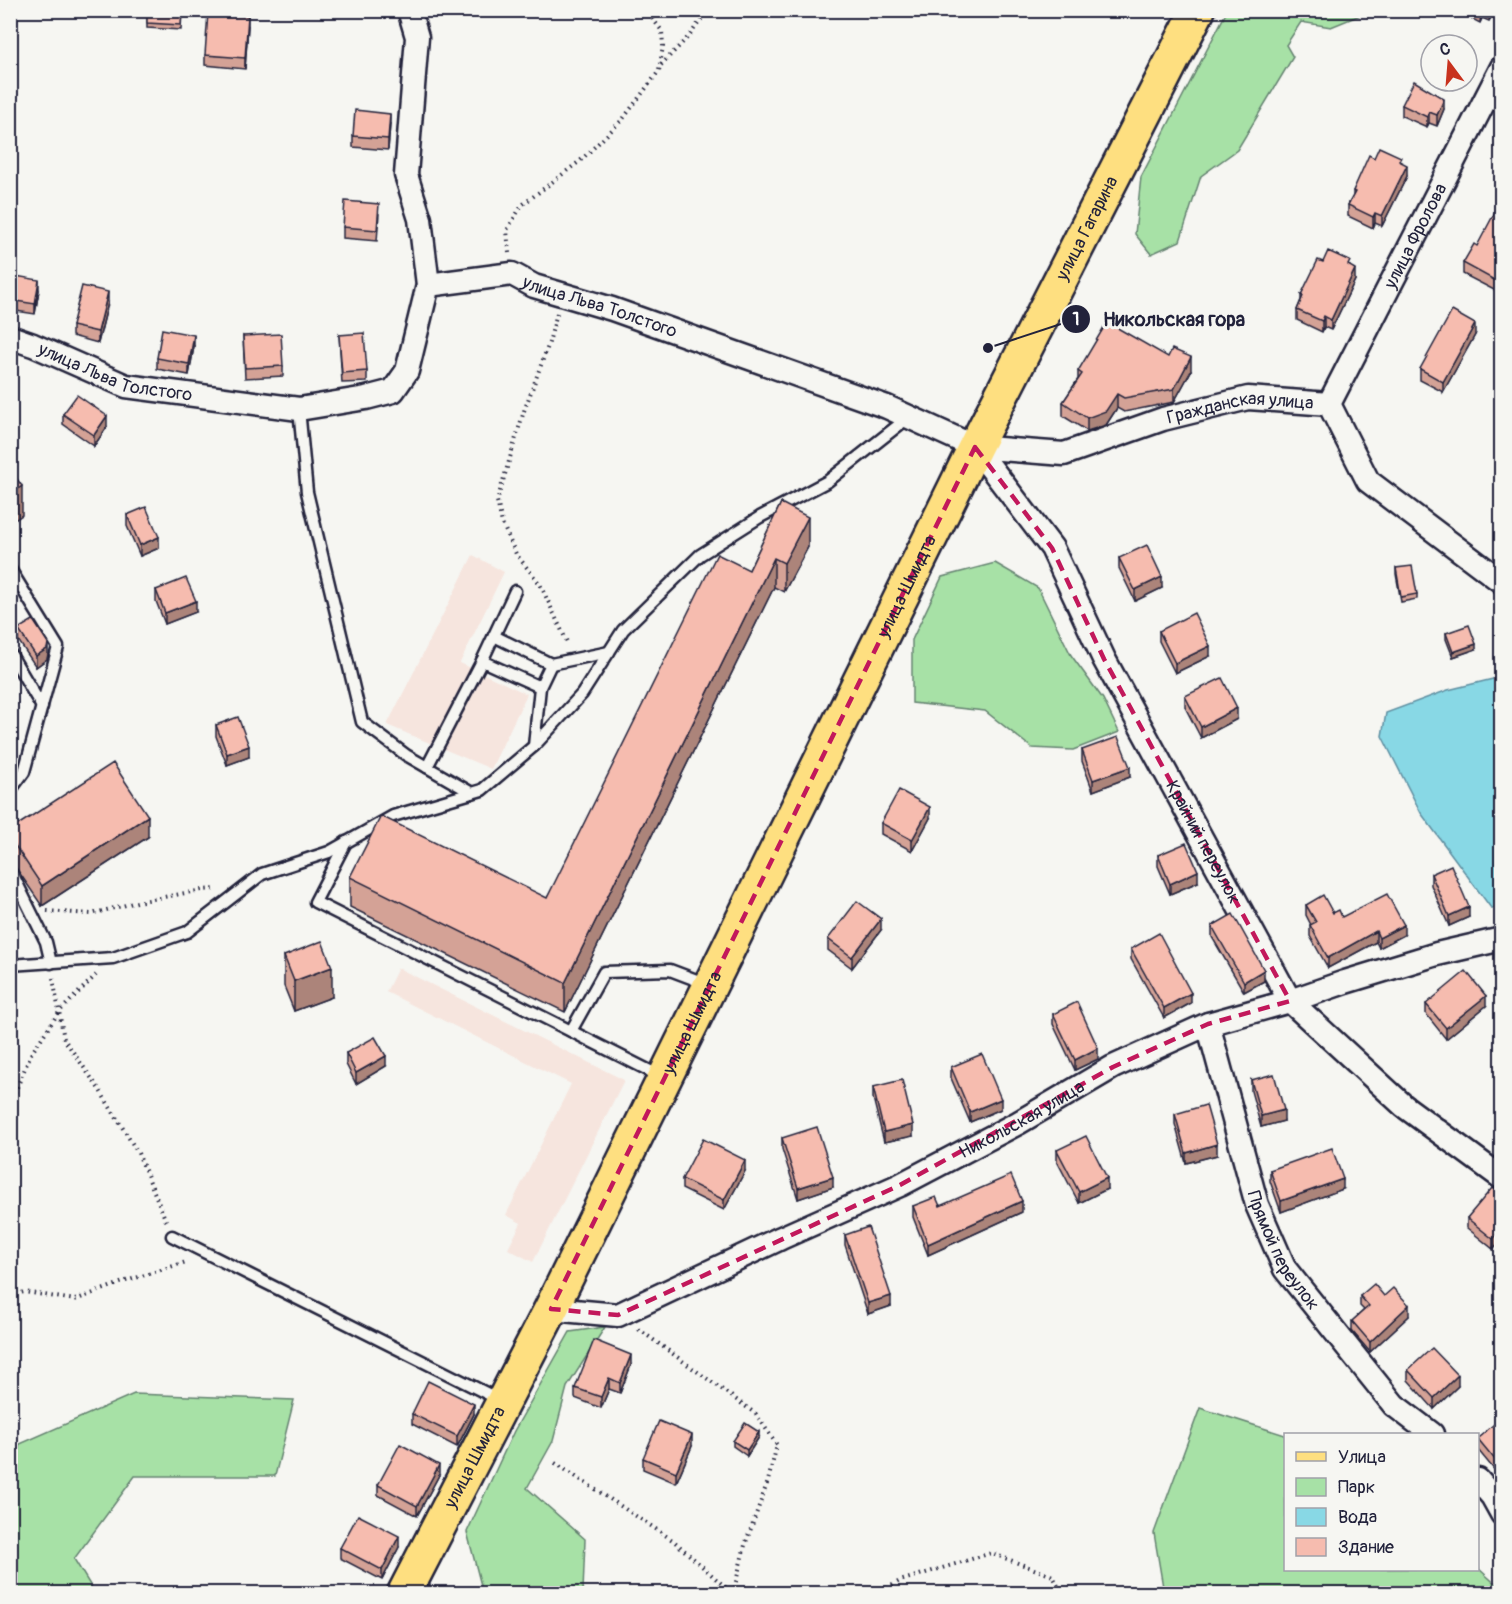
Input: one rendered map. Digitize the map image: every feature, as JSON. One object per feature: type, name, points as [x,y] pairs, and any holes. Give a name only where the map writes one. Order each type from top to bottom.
[{"type":"main road","name":"улица Гагарина","points":[[975,447],[1198,10]]},
{"type":"main road","name":"улица Шмидта","points":[[404,1593],[551,1309],[975,447]]},
{"type":"street","points":[[409,10],[417,37],[406,175],[420,219],[428,285]]},
{"type":"street","name":"улица Фролова","points":[[1329,404],[1502,67]]},
{"type":"street","name":"улица Льва Толстого","points":[[10,337],[126,386],[299,409],[393,391],[407,371],[428,285],[512,274],[534,286],[623,313],[887,407],[975,447]]},
{"type":"street","name":"Гражданская улица","points":[[975,447],[1064,454],[1163,419],[1248,398],[1329,404],[1368,482],[1502,582]]},
{"type":"street","name":"Крайний переулок","points":[[975,447],[1052,548],[1104,659],[1290,1001],[1404,1106],[1502,1178]]},
{"type":"street","name":"Никольская улица","points":[[618,1315],[900,1185],[1018,1123],[1113,1067],[1208,1024],[1290,1001],[1437,954],[1502,939]]},
{"type":"street","name":"Прямой переулок","points":[[1208,1024],[1257,1205],[1285,1269],[1394,1405],[1430,1433]]},
{"type":"street","points":[[551,1309],[618,1315]]},
{"type":"street","points":[[1479,1481],[1492,1496],[1502,1514]]},
{"type":"lane","points":[[299,409],[307,492],[362,722],[406,755],[472,793]]},
{"type":"lane","points":[[10,965],[113,958],[187,932],[262,874],[329,852],[393,816],[482,790],[534,746],[582,694],[623,630],[700,555],[760,517],[828,481],[909,417]]},
{"type":"lane","points":[[10,568],[58,647],[24,772],[10,791]]},
{"type":"lane","points":[[427,767],[515,591]]},
{"type":"lane","points":[[494,636],[551,664],[609,652]]},
{"type":"lane","points":[[10,653],[42,707]]},
{"type":"lane","points":[[482,661],[540,687]]},
{"type":"lane","points":[[534,746],[540,687],[551,664]]},
{"type":"lane","points":[[346,843],[315,902],[664,1078]]},
{"type":"lane","points":[[10,869],[46,942],[51,963]]},
{"type":"lane","points":[[572,1031],[604,972],[670,970],[710,985]]},
{"type":"lane","points":[[172,1236],[503,1402]]},
{"type":"path","points":[[512,274],[507,230],[522,205],[580,160],[623,119],[659,71],[663,46],[662,31],[646,10]]},
{"type":"path","points":[[660,65],[690,35],[705,14],[717,10]]},
{"type":"path","points":[[555,292],[557,314],[497,501],[502,523],[516,554],[540,584],[566,636],[572,660]]},
{"type":"path","points":[[30,910],[91,914],[137,902],[202,890],[244,888]]},
{"type":"path","points":[[10,1104],[31,1054],[59,1012],[113,958]]},
{"type":"path","points":[[51,963],[64,1039],[99,1089],[138,1153],[172,1236]]},
{"type":"path","points":[[10,1294],[25,1292],[75,1300],[126,1281],[210,1255]]},
{"type":"path","points":[[555,1463],[674,1541],[733,1593],[744,1545],[768,1481],[777,1445],[756,1414],[618,1315]]},
{"type":"path","points":[[876,1593],[900,1581],[992,1553],[1053,1576],[1062,1593]]},
{"type":"highlighted area","points":[[975,447],[1052,548],[1104,659],[1290,1001],[1208,1024],[1113,1067],[900,1185],[618,1315],[551,1309],[710,985]]},
{"type":"shaded area","points":[[473,555],[504,572],[460,663],[527,694],[491,769],[387,725]]},
{"type":"shaded area","points":[[398,968],[624,1080],[533,1262],[508,1249],[521,1223],[506,1215],[571,1084],[386,992]]},
{"type":"green space","points":[[1227,11],[1370,11],[1331,27],[1301,22],[1286,45],[1293,57],[1237,150],[1201,176],[1180,241],[1151,254],[1135,234],[1141,177]]},
{"type":"green space","points":[[995,563],[1038,588],[1071,655],[1103,699],[1119,732],[1073,750],[1032,748],[985,711],[912,703],[912,640],[942,577]]},
{"type":"green space","points":[[605,1327],[567,1387],[553,1441],[527,1488],[585,1539],[583,1592],[582,1594],[483,1593],[467,1532],[514,1431],[570,1332]]},
{"type":"green space","points":[[134,1394],[294,1400],[275,1476],[135,1476],[74,1559],[95,1593],[11,1593],[11,1470],[20,1444]]},
{"type":"green space","points":[[1200,1408],[1284,1435],[1284,1571],[1479,1571],[1479,1569],[1501,1589],[1501,1593],[1164,1593],[1154,1533]]},
{"type":"water","points":[[1501,677],[1502,908],[1491,908],[1421,813],[1382,736],[1386,713],[1448,690]]},
{"type":"building","points":[[147,10],[182,10],[181,25],[147,23]]},
{"type":"building","points":[[208,12],[248,16],[245,58],[205,55]]},
{"type":"building","points":[[1414,81],[1419,84],[1419,93],[1434,93],[1444,99],[1437,115],[1429,112],[1427,117],[1402,105]]},
{"type":"building","points":[[355,110],[390,114],[388,139],[353,136]]},
{"type":"building","points":[[1379,147],[1401,157],[1399,161],[1407,165],[1382,216],[1375,213],[1373,217],[1348,205],[1369,155],[1374,158]]},
{"type":"building","points":[[345,201],[379,204],[377,230],[343,227]]},
{"type":"building","points":[[1495,212],[1502,216],[1502,271],[1496,281],[1463,263],[1474,244],[1477,246]]},
{"type":"building","points":[[1328,251],[1350,261],[1348,265],[1355,269],[1331,320],[1324,316],[1322,321],[1297,310],[1303,296],[1301,295],[1318,260],[1323,262]]},
{"type":"building","points":[[10,275],[39,280],[35,304],[10,300]]},
{"type":"building","points":[[82,286],[108,292],[98,332],[72,326]]},
{"type":"building","points":[[1452,311],[1475,324],[1443,382],[1420,369]]},
{"type":"building","points":[[1107,322],[1168,357],[1172,349],[1191,357],[1174,389],[1124,398],[1117,394],[1106,411],[1087,418],[1063,402],[1082,374],[1078,371]]},
{"type":"building","points":[[162,329],[194,335],[189,364],[157,358]]},
{"type":"building","points":[[364,333],[367,371],[342,373],[339,335]]},
{"type":"building","points":[[281,334],[283,366],[245,368],[243,336]]},
{"type":"building","points":[[77,395],[107,416],[94,435],[63,414]]},
{"type":"building","points":[[10,469],[22,486],[10,494]]},
{"type":"building","points":[[781,503],[808,517],[784,563],[774,558],[565,983],[350,877],[381,816],[547,898],[717,554],[749,570]]},
{"type":"building","points":[[146,507],[159,537],[140,545],[127,515]]},
{"type":"building","points":[[1147,545],[1162,577],[1135,590],[1119,558]]},
{"type":"building","points":[[1412,566],[1417,594],[1401,597],[1396,568]]},
{"type":"building","points":[[186,578],[196,601],[165,613],[156,590]]},
{"type":"building","points":[[1194,613],[1210,646],[1175,663],[1159,631]]},
{"type":"building","points":[[33,620],[48,643],[47,649],[36,656],[18,629]]},
{"type":"building","points":[[1469,625],[1476,644],[1453,652],[1446,633]]},
{"type":"building","points":[[1222,678],[1237,708],[1201,727],[1185,696]]},
{"type":"building","points":[[238,717],[249,746],[227,754],[216,725]]},
{"type":"building","points":[[10,726],[15,733],[10,736]]},
{"type":"building","points":[[1118,737],[1130,767],[1093,780],[1082,750]]},
{"type":"building","points":[[113,763],[148,816],[42,886],[10,838],[10,830]]},
{"type":"building","points":[[899,790],[930,807],[912,840],[881,823]]},
{"type":"building","points":[[1186,843],[1198,871],[1170,884],[1158,855]]},
{"type":"building","points":[[1451,865],[1469,907],[1449,916],[1431,874]]},
{"type":"building","points":[[1387,894],[1404,925],[1379,938],[1376,931],[1328,958],[1310,925],[1316,922],[1306,905],[1323,895],[1333,913],[1339,910],[1342,917]]},
{"type":"building","points":[[857,901],[881,919],[852,957],[828,939]]},
{"type":"building","points":[[1233,914],[1264,970],[1244,982],[1212,926]]},
{"type":"building","points":[[1159,933],[1191,993],[1164,1008],[1131,949]]},
{"type":"building","points":[[322,941],[332,967],[294,981],[284,956]]},
{"type":"building","points":[[1466,971],[1486,996],[1446,1028],[1426,1004]]},
{"type":"building","points":[[1077,1002],[1098,1048],[1075,1060],[1053,1014]]},
{"type":"building","points":[[375,1037],[386,1056],[356,1073],[346,1053]]},
{"type":"building","points":[[982,1054],[1001,1099],[970,1112],[951,1067]]},
{"type":"building","points":[[1274,1074],[1284,1110],[1261,1116],[1251,1080]]},
{"type":"building","points":[[902,1080],[913,1125],[884,1132],[873,1087]]},
{"type":"building","points":[[1206,1105],[1217,1144],[1186,1153],[1175,1114]]},
{"type":"building","points":[[817,1127],[833,1177],[798,1188],[782,1138]]},
{"type":"building","points":[[1086,1136],[1107,1178],[1079,1192],[1057,1150]]},
{"type":"building","points":[[703,1139],[745,1160],[724,1200],[682,1179]]},
{"type":"building","points":[[1332,1148],[1343,1179],[1281,1201],[1270,1170]]},
{"type":"building","points":[[1011,1175],[1022,1201],[928,1244],[913,1206],[936,1197],[940,1206]]},
{"type":"building","points":[[1492,1188],[1502,1196],[1502,1228],[1493,1239],[1467,1218]]},
{"type":"building","points":[[868,1227],[891,1296],[868,1303],[845,1235]]},
{"type":"building","points":[[1374,1284],[1384,1296],[1393,1288],[1409,1305],[1370,1342],[1352,1321],[1369,1306],[1360,1296]]},
{"type":"building","points":[[594,1340],[631,1355],[620,1383],[609,1378],[601,1397],[575,1388]]},
{"type":"building","points":[[1432,1348],[1458,1375],[1434,1398],[1408,1370]]},
{"type":"building","points":[[428,1381],[474,1404],[457,1436],[412,1414]]},
{"type":"building","points":[[1500,1419],[1502,1421],[1501,1467],[1479,1440],[1479,1437]]},
{"type":"building","points":[[659,1421],[692,1435],[676,1472],[643,1458]]},
{"type":"building","points":[[745,1423],[759,1432],[747,1450],[733,1441]]},
{"type":"building","points":[[400,1444],[439,1465],[417,1506],[378,1485]]},
{"type":"building","points":[[358,1515],[399,1536],[382,1570],[340,1548]]},
{"type":"place","name":"Никольская гора","points":[[988,348]]}]
